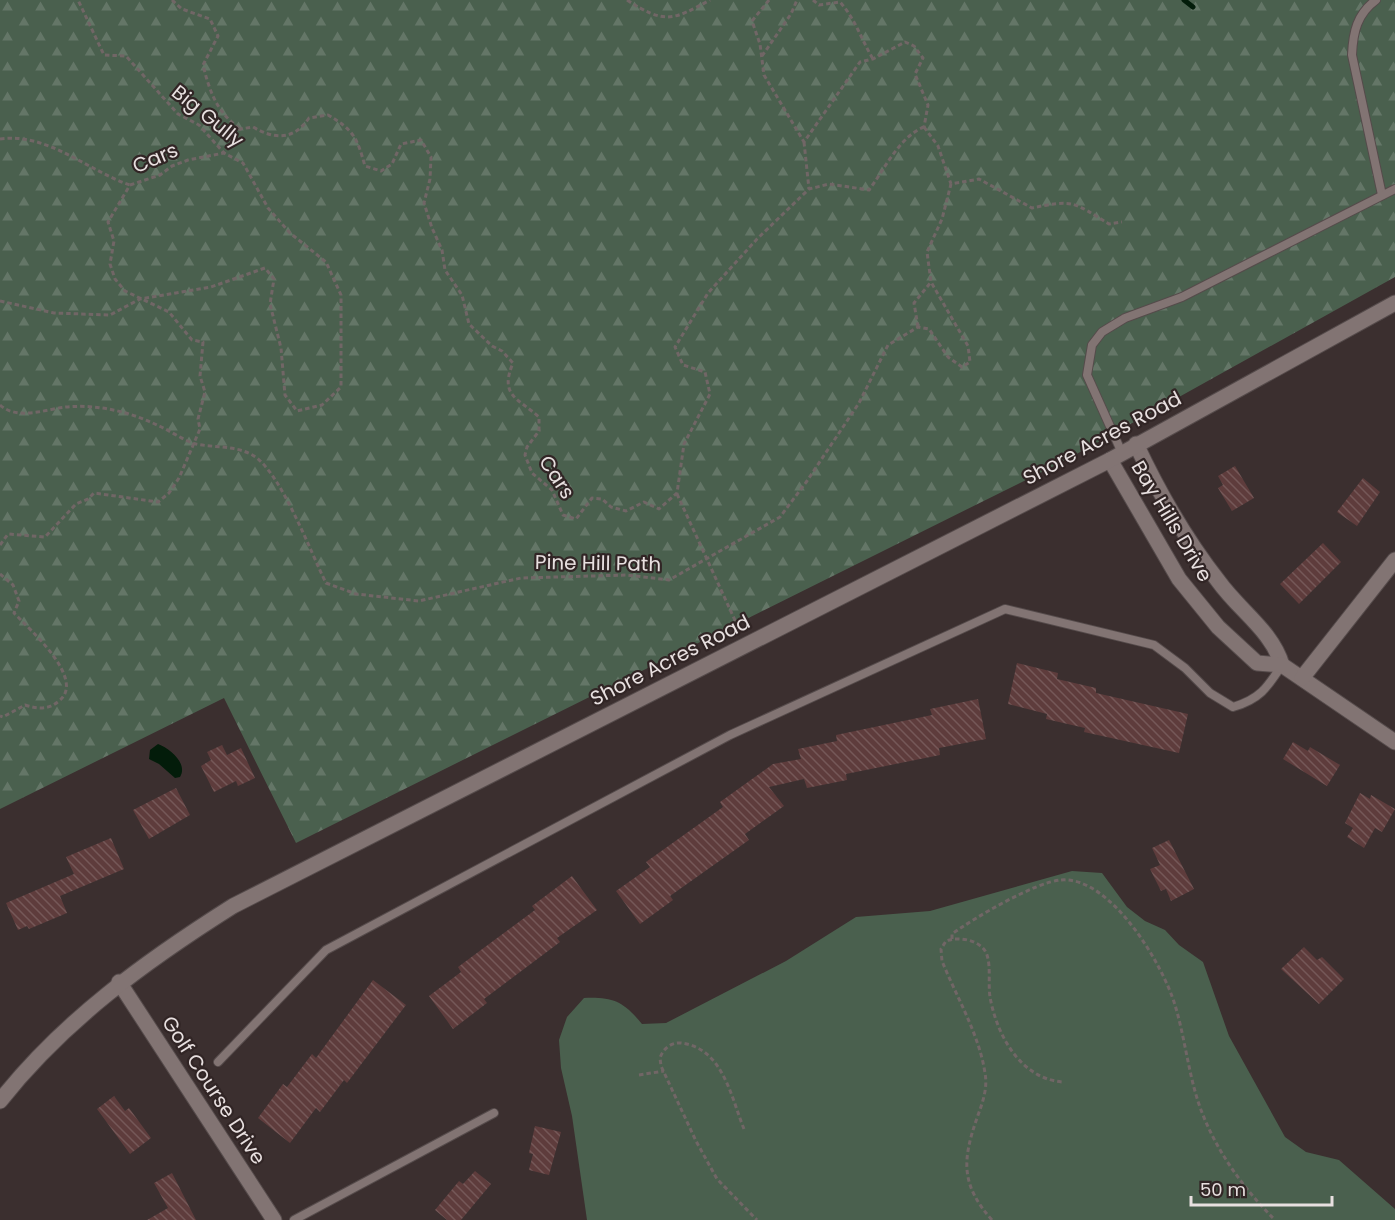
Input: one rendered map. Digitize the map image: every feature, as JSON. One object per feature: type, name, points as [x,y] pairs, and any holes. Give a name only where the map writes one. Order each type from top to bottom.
[{"type":"street","name":"Shore Acres Road","points":[[0,1101],[57,1037],[119,982],[233,906],[1116,456],[1395,303]]},
{"type":"street","name":"Bay Hills Drive","points":[[1136,444],[1193,547],[1221,585],[1276,646],[1282,666]]},
{"type":"street","name":"Bay Hills Drive","points":[[1116,456],[1179,579],[1218,627],[1257,663],[1282,666],[1395,742]]},
{"type":"street","points":[[1302,678],[1395,560]]},
{"type":"street","name":"Golf Course Drive","points":[[119,982],[274,1220]]},
{"type":"lane","points":[[1376,0],[1363,12],[1353,32],[1352,55],[1382,195]]},
{"type":"lane","points":[[1116,456],[1087,375],[1092,345],[1102,332],[1125,318],[1182,297],[1395,189]]},
{"type":"lane","points":[[218,1062],[326,950],[730,735],[1005,609],[1154,645],[1185,668],[1210,693],[1233,707],[1252,701],[1267,688],[1282,666]]},
{"type":"lane","points":[[294,1220],[495,1113]]},
{"type":"path","name":"Big Gully","points":[[0,301],[54,313],[110,315],[140,299],[211,287],[265,268],[274,279],[270,304],[281,348],[285,395],[297,411],[322,405],[341,387],[341,295],[326,262],[290,233],[268,208],[243,163],[224,153],[199,125],[178,114],[126,56],[104,55],[78,0]]},
{"type":"path","points":[[172,0],[182,9],[210,19],[218,36],[203,65],[212,98],[226,118],[240,129],[231,147],[224,153]]},
{"type":"path","points":[[627,0],[648,14],[677,18],[710,0]]},
{"type":"path","points":[[769,0],[752,21],[762,57],[764,75],[804,142],[809,189]]},
{"type":"path","points":[[762,57],[791,14],[797,0]]},
{"type":"path","points":[[813,0],[819,5],[840,2],[863,35],[865,46],[873,59]]},
{"type":"path","points":[[804,142],[860,62],[873,59],[905,42],[914,46],[923,58],[915,74],[928,105],[924,128],[938,146],[951,184],[942,219],[927,252],[931,282],[968,346],[970,362],[962,367],[948,357],[929,329],[918,327],[914,303],[931,282]]},
{"type":"path","name":"Cars","points":[[240,129],[253,127],[269,136],[289,134],[300,131],[309,118],[328,115],[346,125],[357,138],[366,166],[381,171],[392,164],[401,144],[421,140],[431,157],[430,179],[424,203],[442,250],[445,270],[462,295],[469,324],[513,363],[507,385],[510,395],[538,417],[539,431],[527,447],[525,455],[532,473],[552,490],[562,515],[576,519],[592,498],[602,499],[610,507],[626,511],[644,502],[659,509],[677,493]]},
{"type":"path","points":[[747,644],[720,590],[708,558],[693,533],[677,493],[684,444],[711,394],[705,372],[683,365],[675,347],[708,293],[757,239],[809,189],[829,184],[869,190],[905,141],[915,131],[924,128]]},
{"type":"path","points":[[0,139],[17,138],[45,144],[129,185],[108,222],[114,241],[110,264],[115,279],[125,291],[170,312],[192,340],[203,342],[200,376],[206,392],[195,444],[179,478],[169,493],[158,502],[94,493],[88,499],[76,504],[45,537],[9,534],[0,545]]},
{"type":"path","name":"Cars","points":[[129,185],[160,175],[172,166],[188,160],[224,153]]},
{"type":"path","points":[[951,184],[979,179],[1032,208],[1064,201],[1074,203],[1109,224],[1122,222]]},
{"type":"path","name":"Pine Hill Path","points":[[195,444],[225,446],[255,457],[279,486],[326,583],[356,594],[419,601],[521,578],[627,575],[669,580],[780,517],[859,403],[888,345],[918,327]]},
{"type":"path","points":[[0,405],[4,409],[31,414],[67,407],[105,408],[142,417],[195,444]]},
{"type":"path","points":[[0,574],[13,585],[20,601],[14,613],[60,664],[66,688],[63,698],[52,706],[40,709],[25,705],[3,717],[0,716]]},
{"type":"path","points":[[952,939],[952,934],[962,927],[1026,892],[1060,880],[1084,885],[1114,904],[1132,925],[1175,1003],[1202,1114],[1220,1151],[1240,1181],[1275,1220]]},
{"type":"path","points":[[992,1220],[973,1193],[965,1166],[969,1143],[984,1101],[985,1074],[972,1030],[942,961],[943,945],[952,939],[972,941],[986,952],[993,1011],[1006,1041],[1020,1062],[1044,1079],[1064,1082]]},
{"type":"path","points":[[744,1129],[719,1066],[704,1052],[690,1045],[675,1043],[662,1052],[660,1058],[664,1071],[696,1141],[717,1179],[757,1220]]},
{"type":"path","points":[[639,1075],[664,1071]]},
{"type":"green space","points":[[0,0],[1395,0],[1395,277],[1064,461],[296,843],[224,698],[0,809]]},
{"type":"green space","points":[[1072,871],[1102,873],[1127,907],[1145,921],[1165,930],[1179,945],[1203,962],[1229,1036],[1285,1137],[1306,1152],[1339,1160],[1395,1209],[1395,1220],[587,1220],[572,1116],[561,1068],[559,1040],[567,1017],[584,998],[603,998],[617,1002],[629,1010],[642,1024],[666,1023],[786,961],[856,917],[930,911]]},
{"type":"shaded area","points":[[158,744],[168,749],[180,762],[182,772],[180,777],[175,778],[159,764],[149,759],[150,750]]},
{"type":"building","points":[[1235,466],[1254,498],[1232,511],[1218,488],[1223,485],[1218,476]]},
{"type":"building","points":[[1363,478],[1380,492],[1357,526],[1337,512]]},
{"type":"building","points":[[1323,543],[1341,562],[1299,604],[1280,584]]},
{"type":"building","points":[[1017,663],[1058,673],[1057,679],[1096,688],[1096,693],[1188,714],[1179,753],[1084,732],[1085,728],[1046,719],[1047,714],[1008,704]]},
{"type":"building","points":[[978,699],[986,739],[939,748],[940,755],[846,774],[847,780],[807,788],[804,779],[769,787],[784,806],[745,834],[749,840],[670,896],[673,900],[640,924],[616,891],[650,867],[646,862],[723,807],[720,802],[773,764],[801,759],[798,749],[837,741],[836,735],[932,715],[930,709]]},
{"type":"building","points":[[1293,742],[1308,751],[1310,747],[1340,765],[1327,786],[1283,759]]},
{"type":"building","points":[[222,745],[227,755],[241,748],[255,778],[238,786],[236,781],[214,792],[201,766],[211,760],[207,752]]},
{"type":"building","points":[[176,788],[190,815],[149,839],[133,810]]},
{"type":"building","points":[[1360,793],[1370,799],[1371,795],[1395,809],[1382,832],[1375,828],[1364,848],[1347,837],[1353,828],[1345,823]]},
{"type":"building","points":[[111,838],[124,869],[60,896],[67,913],[29,929],[27,926],[18,930],[6,903],[74,874],[66,857]]},
{"type":"building","points":[[1169,840],[1194,889],[1171,901],[1166,889],[1161,891],[1150,869],[1160,865],[1152,848]]},
{"type":"building","points":[[572,876],[597,910],[557,938],[560,942],[484,999],[487,1003],[453,1029],[429,996],[461,972],[458,967],[535,910],[532,906]]},
{"type":"building","points":[[1304,947],[1317,960],[1322,957],[1344,979],[1319,1004],[1281,969]]},
{"type":"building","points":[[373,980],[406,1005],[347,1083],[344,1080],[320,1112],[316,1108],[290,1143],[258,1118],[283,1084],[287,1087],[312,1054],[316,1058]]},
{"type":"building","points":[[114,1096],[125,1111],[129,1108],[151,1138],[130,1154],[97,1109]]},
{"type":"building","points":[[535,1126],[561,1132],[549,1175],[529,1170],[533,1154],[529,1153]]},
{"type":"building","points":[[475,1171],[491,1184],[461,1220],[447,1220],[435,1210],[459,1181],[463,1184]]},
{"type":"building","points":[[172,1173],[196,1220],[147,1220],[168,1208],[154,1183]]},
{"type":"waterway","points":[[1184,0],[1193,7]]}]
